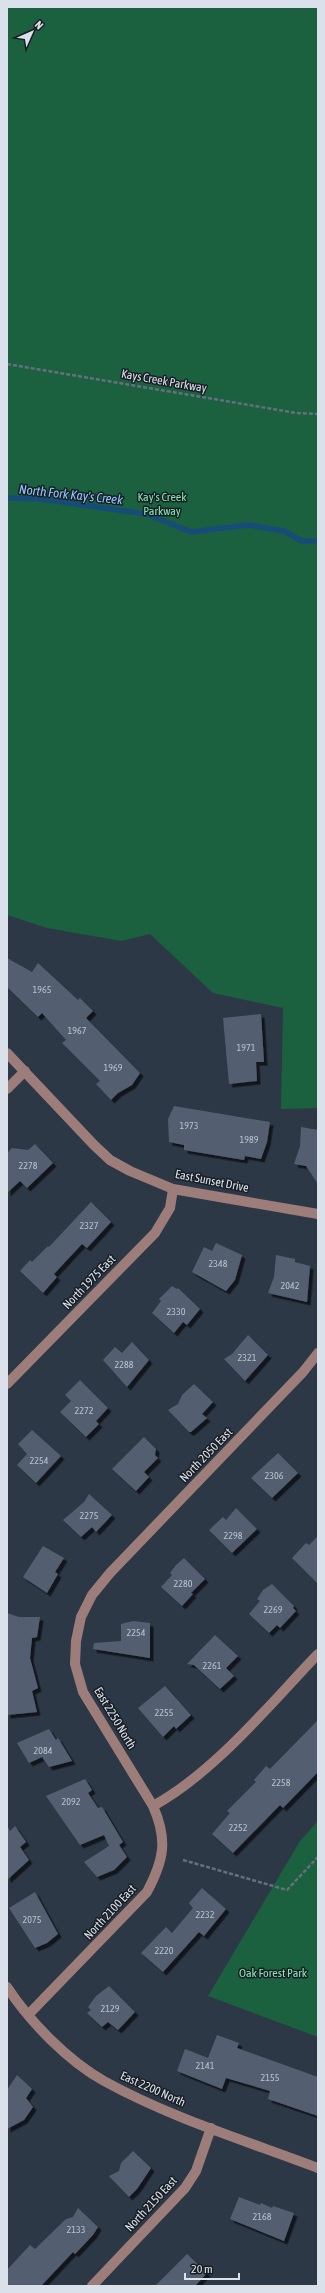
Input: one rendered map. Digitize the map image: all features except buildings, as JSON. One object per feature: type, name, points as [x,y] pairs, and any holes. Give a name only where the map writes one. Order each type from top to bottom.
[{"type":"street","name":"East Sunset Drive","points":[[7,1053],[94,1146],[110,1160],[130,1172],[174,1189],[318,1214]]},
{"type":"street","points":[[7,1089],[25,1071]]},
{"type":"street","name":"North 1975 East","points":[[7,1384],[155,1233],[170,1208],[174,1189]]},
{"type":"street","name":"North 2050 East","points":[[110,1573],[303,1372],[318,1352]]},
{"type":"street","name":"East 2250 North","points":[[110,1573],[92,1595],[81,1616],[76,1641],[75,1664],[83,1692],[142,1787]]},
{"type":"street","points":[[153,1806],[190,1783],[215,1761],[318,1654]]},
{"type":"street","name":"North 2100 East","points":[[28,2015],[147,1892],[159,1869],[163,1840],[161,1824],[142,1787]]},
{"type":"street","name":"East 2200 North","points":[[7,1987],[28,2015],[62,2050],[104,2081],[169,2111],[318,2168]]},
{"type":"street","name":"North 2150 East","points":[[92,2286],[185,2188],[196,2171],[212,2128]]},
{"type":"path","name":"Kays Creek Parkway","points":[[7,364],[296,413],[318,414]]},
{"type":"path","points":[[183,1860],[287,1890],[318,1857]]},
{"type":"green space","name":"Kay's Creek Parkway","points":[[7,7],[318,7],[318,1108],[281,1109],[283,1008],[213,993],[150,934],[121,941],[47,928],[7,915]]},
{"type":"green space","name":"Oak Forest Park","points":[[318,1821],[318,2037],[208,1996],[300,1841]]},
{"type":"waterway","name":"North Fork Kay's Creek","points":[[7,498],[41,499],[146,514],[191,532],[248,525],[284,531],[302,541],[318,541]]}]
